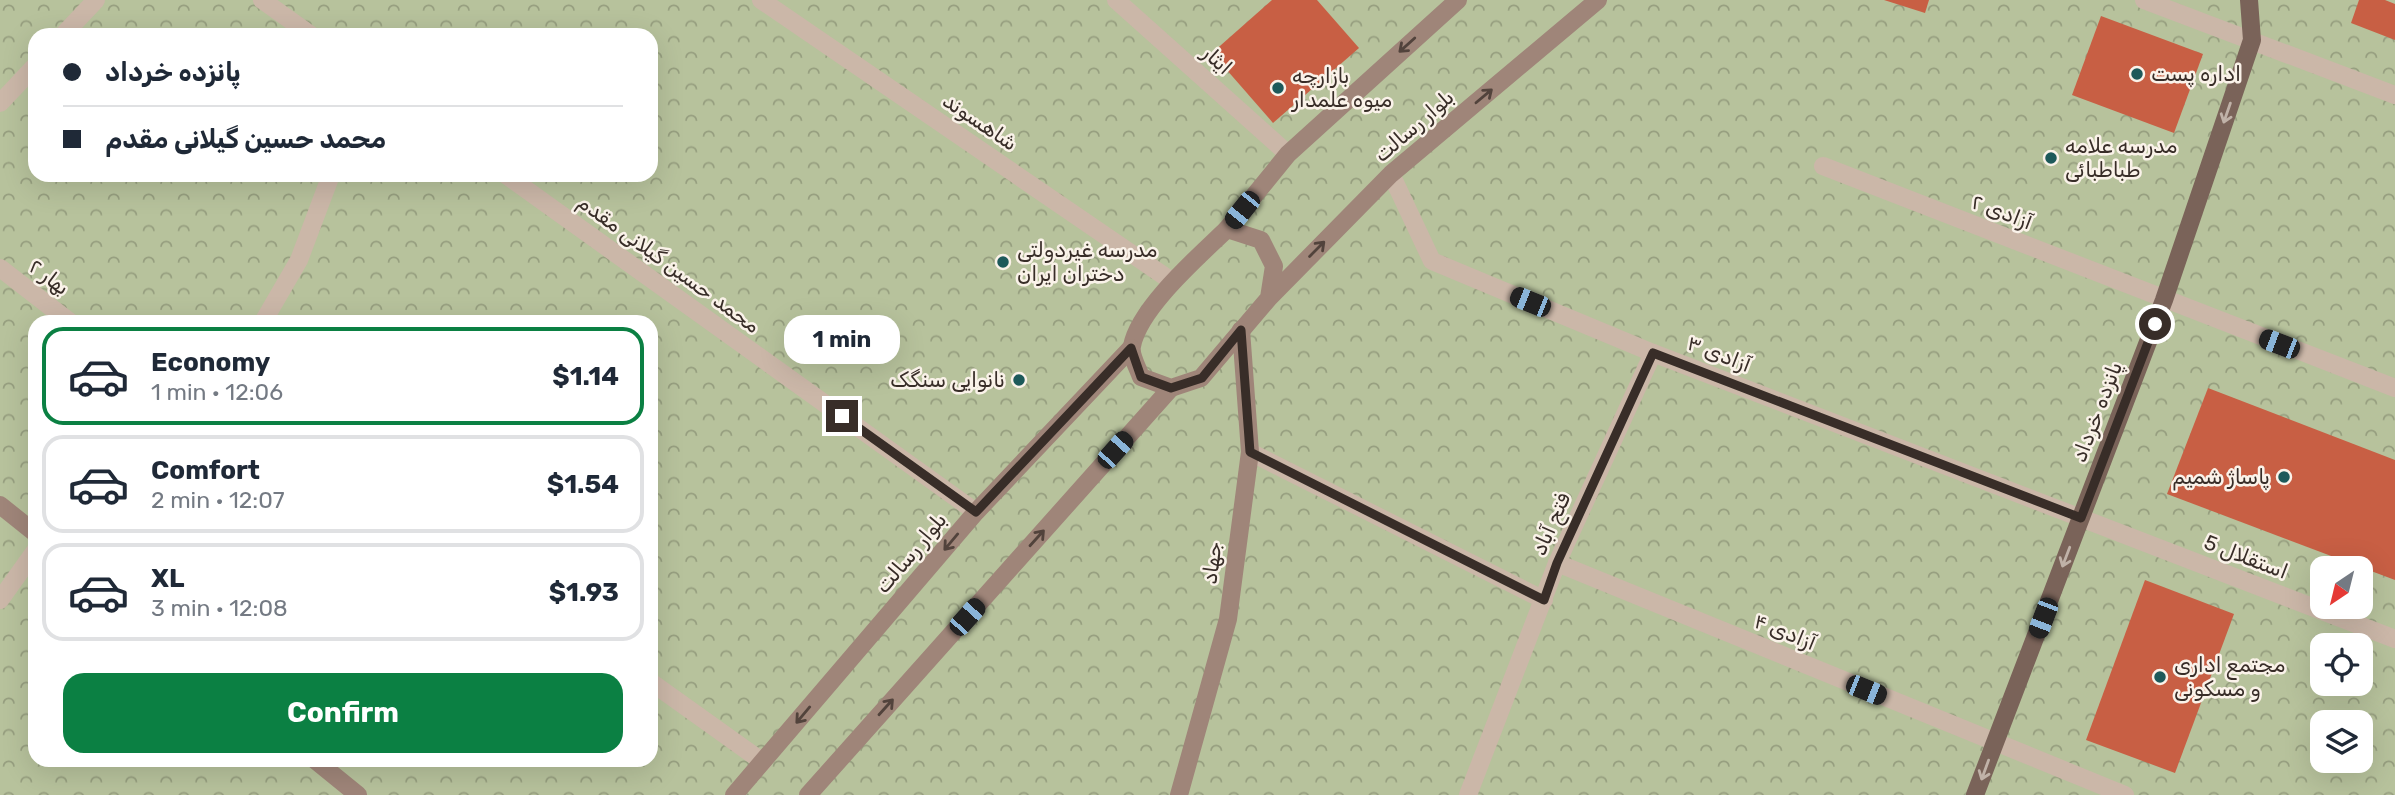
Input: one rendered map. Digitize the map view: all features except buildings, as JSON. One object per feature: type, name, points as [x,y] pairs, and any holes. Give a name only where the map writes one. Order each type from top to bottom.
[{"type":"main road","points":[[1269,298],[1274,266],[1261,240],[1227,229],[1288,153],[1458,0]]},
{"type":"main road","name":"بلوار رسالت","points":[[1171,388],[1202,378],[1269,298],[1391,174],[1598,0]]},
{"type":"main road","name":"پانزده خرداد","points":[[1975,795],[2164,300],[2252,40],[2249,0]]},
{"type":"main road","points":[[2252,40],[2261,0]]},
{"type":"main road","name":"بلوار رسالت","points":[[734,795],[976,512],[1131,348],[1140,322],[1173,282],[1227,229]]},
{"type":"main road","name":"جهاد","points":[[1179,795],[1228,619],[1250,452],[1241,330]]},
{"type":"main road","points":[[808,795],[1171,388],[1141,377],[1131,348]]},
{"type":"main road","points":[[0,505],[28,527]]},
{"type":"main road","points":[[324,767],[359,795]]},
{"type":"street","points":[[70,28],[96,0]]},
{"type":"street","points":[[262,0],[301,28]]},
{"type":"street","name":"شاهسوند","points":[[761,0],[1173,282]]},
{"type":"street","name":"ایثار","points":[[1115,0],[1288,153]]},
{"type":"street","points":[[2144,0],[2395,95]]},
{"type":"street","points":[[0,103],[28,73]]},
{"type":"street","name":"آزادی ۲","points":[[1822,166],[2395,388]]},
{"type":"street","name":"آزادی ۳","points":[[1391,174],[1432,261],[1653,353],[2081,518]]},
{"type":"street","points":[[267,315],[299,260],[328,182]]},
{"type":"street","name":"محمد حسین گیلانی مقدم","points":[[516,182],[976,512]]},
{"type":"street","name":"بهار ۲","points":[[0,268],[61,315]]},
{"type":"street","name":"فتح آباد","points":[[1468,795],[1557,563],[1653,353]]},
{"type":"street","points":[[1250,452],[1544,600]]},
{"type":"street","name":"استقلال 5","points":[[2081,518],[2395,639]]},
{"type":"street","points":[[0,600],[28,561]]},
{"type":"street","name":"آزادی ۴","points":[[1557,563],[2125,795]]},
{"type":"street","points":[[658,687],[763,762]]},
{"type":"green space","points":[[0,0],[2395,0],[2395,795],[0,795]]},
{"type":"place","name":"اداره پست","points":[[2137,74]]},
{"type":"place","name":"بازارچه میوه علمدار","points":[[1278,88]]},
{"type":"place","name":"مدرسه علامه طباطبائی","points":[[2051,158]]},
{"type":"place","name":"مدرسه غیردولتی دختران ایران","points":[[1003,262]]},
{"type":"place","name":"نانوایی سنگک","points":[[1019,380]]},
{"type":"place","name":"پاساژ شمیم","points":[[2284,477]]},
{"type":"place","name":"مجتمع اداری و مسکونی","points":[[2160,677]]},
{"type":"route","points":[[842,416],[976,512],[1131,348],[1141,377],[1171,388],[1202,378],[1241,330],[1250,452],[1544,600],[1557,563],[1653,353],[2081,518],[2155,324]]}]
